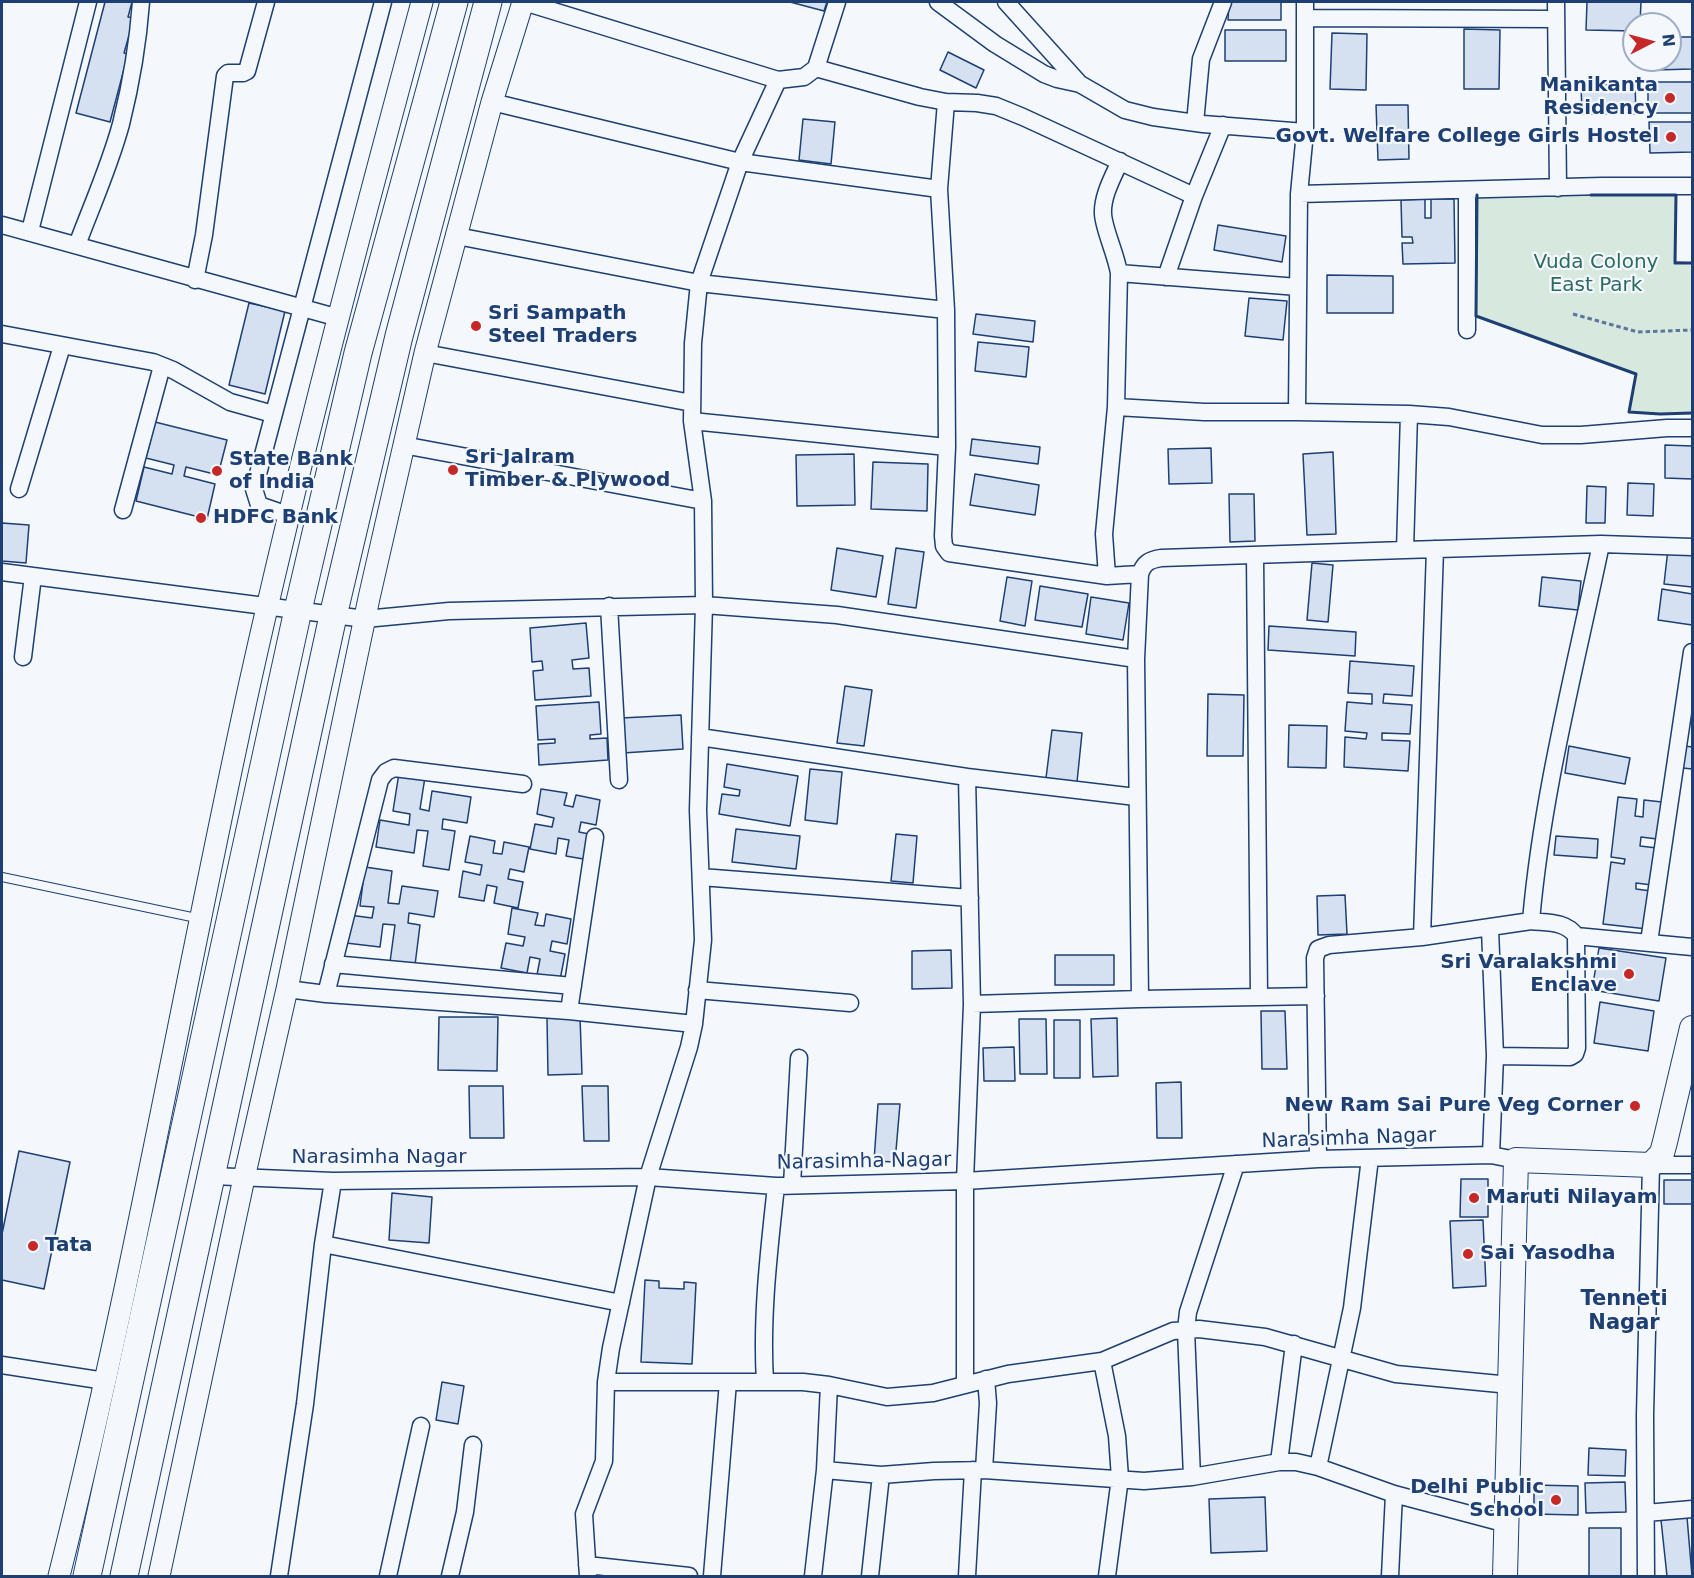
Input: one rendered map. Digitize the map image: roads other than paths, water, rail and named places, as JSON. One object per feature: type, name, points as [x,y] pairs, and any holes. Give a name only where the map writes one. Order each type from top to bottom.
[{"type":"main road","points":[[87,1576],[298,610],[358,352],[454,2]]},
{"type":"main road","points":[[124,1576],[333,616],[399,336],[488,2]]},
{"type":"main road","points":[[1505,1576],[1516,1160],[1651,1165],[1662,1153],[1692,1028]]},
{"type":"street","points":[[30,231],[88,2]]},
{"type":"street","points":[[77,245],[108,166],[121,124],[132,71],[141,2]]},
{"type":"street","points":[[195,280],[204,235],[225,76],[228,73],[247,71],[266,2]]},
{"type":"street","points":[[288,514],[259,505],[254,489],[383,2]]},
{"type":"street","points":[[59,1576],[105,1381],[288,514],[422,2]]},
{"type":"street","points":[[159,1576],[403,445],[425,353],[492,102],[524,2],[778,80],[804,77],[816,68],[837,2]]},
{"type":"street","points":[[938,2],[995,44],[1044,74],[1057,80],[1080,84]]},
{"type":"street","points":[[1006,2],[1080,84],[1125,110],[1153,117],[1196,123],[1305,132]]},
{"type":"street","points":[[1196,123],[1202,59],[1223,2]]},
{"type":"street","points":[[1556,2],[1558,188]]},
{"type":"street","points":[[1297,412],[1299,194],[1305,132],[1305,10],[1556,19]]},
{"type":"street","points":[[816,68],[890,90],[946,102],[996,106],[1194,196]]},
{"type":"street","points":[[689,1576],[587,1570],[584,1514],[604,1461],[606,1382],[648,1177],[689,1047],[694,1024],[703,940],[698,810],[704,605],[703,501],[692,421],[693,343],[699,283],[740,162],[778,80]]},
{"type":"street","points":[[492,102],[740,162],[939,189]]},
{"type":"street","points":[[946,102],[939,189],[946,310],[947,447],[944,546],[949,553],[1107,576],[1140,574]]},
{"type":"street","points":[[1166,277],[1194,196],[1223,125]]},
{"type":"street","points":[[1107,576],[1104,534],[1116,407],[1119,273],[1103,215],[1108,188],[1120,161]]},
{"type":"street","points":[[1299,194],[1692,186]]},
{"type":"street","points":[[1467,190],[1467,330]]},
{"type":"street","points":[[2,225],[339,318]]},
{"type":"street","points":[[458,236],[699,283],[946,310]]},
{"type":"street","points":[[1119,273],[1298,287]]},
{"type":"street","points":[[2,334],[153,362],[173,370],[230,402],[273,414]]},
{"type":"street","points":[[19,489],[62,346]]},
{"type":"street","points":[[425,353],[692,403]]},
{"type":"street","points":[[123,510],[162,366]]},
{"type":"street","points":[[1116,407],[1204,412],[1408,414],[1449,417],[1542,435],[1581,435],[1692,428]]},
{"type":"street","points":[[1405,550],[1408,414]]},
{"type":"street","points":[[692,421],[947,447]]},
{"type":"street","points":[[403,445],[703,501]]},
{"type":"street","points":[[1531,921],[1539,850],[1556,757],[1601,544]]},
{"type":"street","points":[[1140,999],[1136,659],[1140,574],[1143,564],[1152,559],[1435,549],[1601,544],[1692,546]]},
{"type":"street","points":[[1422,937],[1435,549]]},
{"type":"street","points":[[1255,556],[1259,997]]},
{"type":"street","points":[[2,572],[364,619],[449,611],[704,605],[837,615],[1136,659]]},
{"type":"street","points":[[23,657],[33,576]]},
{"type":"street","points":[[609,606],[619,780]]},
{"type":"street","points":[[1649,942],[1692,652]]},
{"type":"street","points":[[700,737],[967,777],[1136,797]]},
{"type":"street","points":[[326,994],[380,780],[386,772],[394,768],[523,784]]},
{"type":"street","points":[[965,1385],[965,1181],[972,1004],[967,777]]},
{"type":"street","points":[[569,1011],[595,837]]},
{"type":"street","points":[[701,877],[970,898]]},
{"type":"street","points":[[1318,1158],[1315,958],[1318,949],[1329,945],[1490,929],[1531,921],[1562,924],[1572,929],[1576,936],[1577,1041],[1575,1054],[1570,1057],[1495,1056]]},
{"type":"street","points":[[1490,929],[1495,1056],[1491,1155]]},
{"type":"street","points":[[1576,936],[1692,947]]},
{"type":"street","points":[[333,964],[573,986]]},
{"type":"street","points":[[287,989],[326,994],[569,1011],[694,1024]]},
{"type":"street","points":[[697,990],[850,1003]]},
{"type":"street","points":[[972,1004],[1316,996]]},
{"type":"street","points":[[765,1382],[762,1340],[766,1279],[784,1185],[799,1058]]},
{"type":"street","name":"Narasimha Nagar","points":[[212,1176],[333,1181],[648,1177],[784,1185],[965,1181],[1318,1158],[1491,1155],[1516,1160]]},
{"type":"street","points":[[1318,1467],[1352,1308],[1370,1158]]},
{"type":"street","points":[[1192,1477],[1186,1330],[1194,1294],[1236,1164]]},
{"type":"street","points":[[1646,1576],[1645,1415],[1651,1165],[1692,1165]]},
{"type":"street","points":[[279,1576],[305,1404],[323,1244],[333,1181]]},
{"type":"street","points":[[323,1244],[621,1304]]},
{"type":"street","points":[[606,1382],[765,1382],[829,1385],[887,1397],[933,1393],[986,1379],[1102,1360],[1173,1331],[1199,1329],[1265,1337],[1396,1374],[1510,1385]]},
{"type":"street","points":[[1278,1462],[1294,1344]]},
{"type":"street","points":[[1102,1360],[1117,1436],[1120,1478],[1107,1576]]},
{"type":"street","points":[[2,1365],[105,1381]]},
{"type":"street","points":[[967,1576],[978,1470],[988,1403],[986,1379]]},
{"type":"street","points":[[712,1576],[728,1382]]},
{"type":"street","points":[[813,1576],[825,1470],[829,1385]]},
{"type":"street","points":[[388,1576],[421,1426]]},
{"type":"street","points":[[450,1576],[465,1512],[473,1445]]},
{"type":"street","points":[[825,1470],[881,1475],[978,1470],[1144,1481],[1192,1477],[1278,1462],[1296,1462],[1318,1467],[1394,1494],[1507,1524]]},
{"type":"street","points":[[870,1576],[881,1475]]},
{"type":"street","points":[[1390,1576],[1394,1494]]},
{"type":"street","points":[[1646,1513],[1692,1509]]},
{"type":"lane","points":[[2,877],[201,919]]},
{"type":"place","name":"Manikanta Residency","points":[[1670,98]]},
{"type":"place","name":"Govt. Welfare College Girls Hostel","points":[[1671,137]]},
{"type":"place","name":"Sri Sampath Steel Traders","points":[[476,326]]},
{"type":"place","name":"Sri Jalram Timber & Plywood","points":[[453,470]]},
{"type":"place","name":"State Bank of India","points":[[217,471]]},
{"type":"place","name":"HDFC Bank","points":[[201,518]]},
{"type":"place","name":"Sri Varalakshmi Enclave","points":[[1629,974]]},
{"type":"place","name":"New Ram Sai Pure Veg Corner","points":[[1635,1106]]},
{"type":"place","name":"Maruti Nilayam","points":[[1474,1198]]},
{"type":"place","name":"Tata","points":[[33,1246]]},
{"type":"place","name":"Sai Yasodha","points":[[1468,1254]]},
{"type":"place","name":"Delhi Public School","points":[[1556,1500]]},
{"type":"district","name":"Tenneti Nagar","points":[[1624,1312]]},
{"type":"park label","name":"Vuda Colony East Park","points":[[1596,274]]}]
